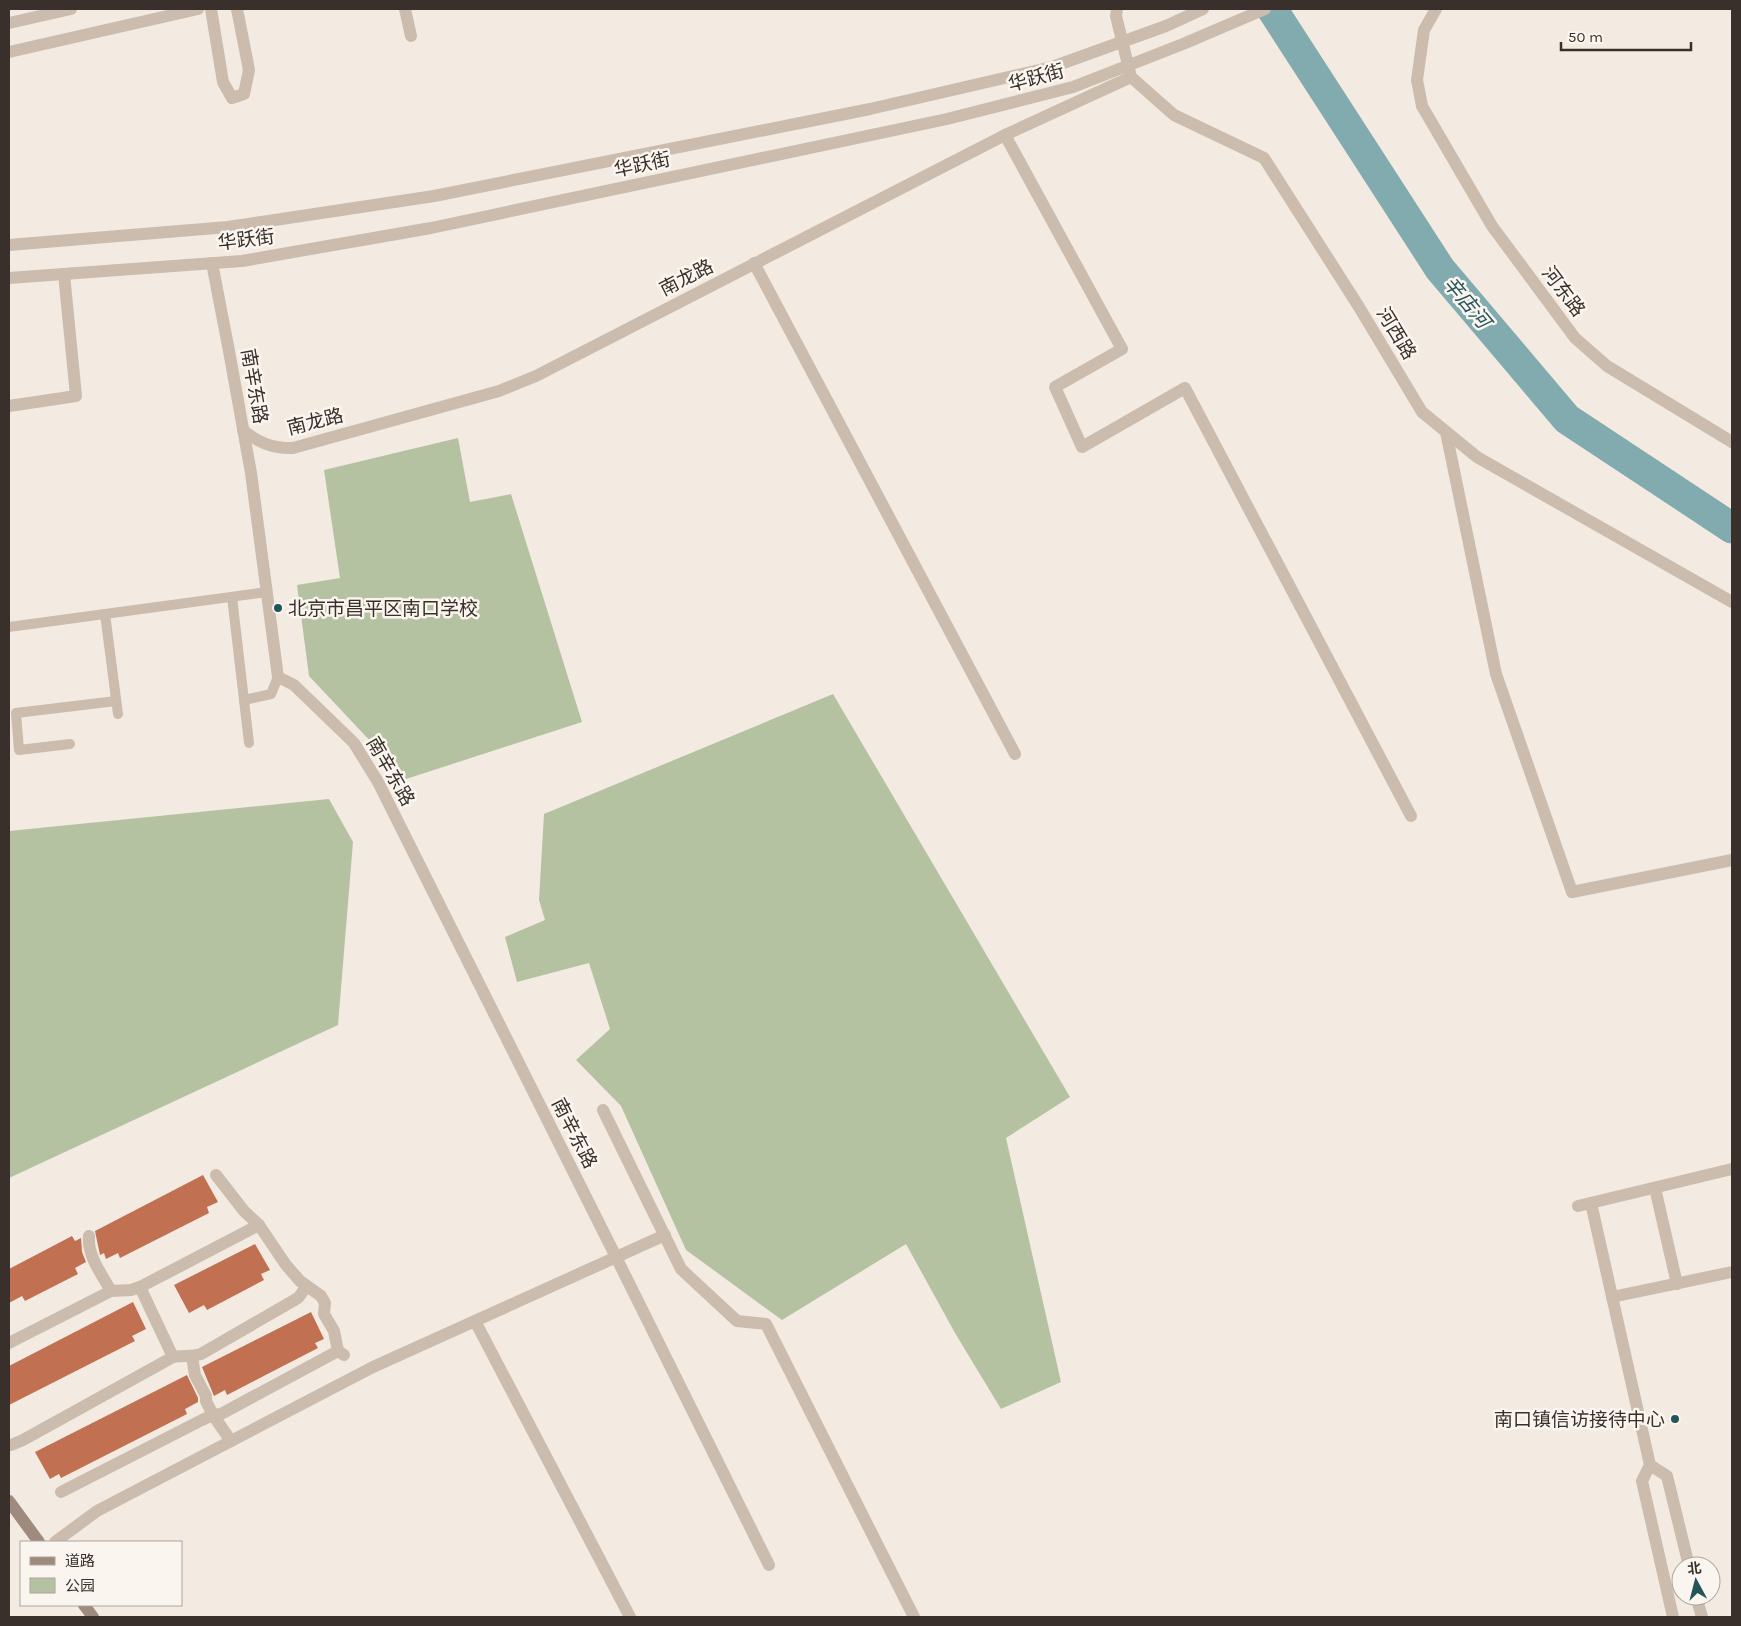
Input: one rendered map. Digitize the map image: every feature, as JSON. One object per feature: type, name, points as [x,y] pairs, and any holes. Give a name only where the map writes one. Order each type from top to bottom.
[{"type":"main road","points":[[9,1501],[38,1541]]},
{"type":"main road","points":[[85,1606],[93,1617]]},
{"type":"street","points":[[9,23],[71,9]]},
{"type":"street","points":[[9,52],[179,11],[198,9]]},
{"type":"street","points":[[211,9],[223,82],[232,98],[244,94],[249,70],[237,9]]},
{"type":"street","points":[[405,9],[411,36]]},
{"type":"street","points":[[1117,9],[1116,16],[1130,71]]},
{"type":"street","name":"华跃街","points":[[9,245],[228,228],[434,196],[880,107],[1052,67],[1166,26],[1203,9]]},
{"type":"street","name":"华跃街","points":[[9,278],[242,260],[431,228],[937,121],[1073,88],[1130,71],[1183,44],[1265,9]]},
{"type":"street","name":"河东路","points":[[1436,9],[1424,30],[1417,80],[1422,106],[1492,226],[1575,338],[1607,366],[1732,442]]},
{"type":"street","name":"南龙路","points":[[244,430],[262,443],[280,449],[293,448],[499,391],[536,376],[1130,71]]},
{"type":"street","name":"河西路","points":[[1130,71],[1174,115],[1264,158],[1360,307],[1422,412],[1477,458],[1732,602]]},
{"type":"street","points":[[1006,135],[1122,349],[1055,388],[1082,447],[1185,388],[1411,816]]},
{"type":"street","name":"南辛东路","points":[[212,263],[251,473],[278,678],[294,686],[354,743],[378,782],[769,1565]]},
{"type":"street","points":[[754,264],[1014,754]]},
{"type":"street","points":[[9,406],[76,396],[64,274]]},
{"type":"street","points":[[1446,432],[1496,674],[1572,892],[1732,860]]},
{"type":"street","points":[[603,1110],[681,1269],[737,1321],[766,1324],[914,1617]]},
{"type":"street","points":[[1673,1617],[1642,1481],[1650,1466],[1612,1297],[1585,1204],[1732,1170]]},
{"type":"street","points":[[62,1492],[213,1415],[221,1414],[341,1353],[334,1331],[324,1314],[325,1303],[321,1296],[300,1281],[281,1258],[259,1225],[244,1210],[216,1175]]},
{"type":"street","points":[[1655,1188],[1677,1284]]},
{"type":"street","points":[[9,1343],[111,1292],[140,1287],[259,1225]]},
{"type":"street","points":[[56,1541],[97,1511],[373,1367],[665,1235]]},
{"type":"street","points":[[89,1236],[88,1243],[94,1260],[111,1292]]},
{"type":"street","points":[[1612,1297],[1732,1272]]},
{"type":"street","points":[[11,1445],[32,1436],[172,1357],[182,1355],[192,1357],[201,1354],[298,1298],[307,1286]]},
{"type":"street","points":[[140,1287],[172,1357]]},
{"type":"street","points":[[475,1321],[630,1617]]},
{"type":"street","points":[[192,1357],[195,1375],[213,1415],[231,1441]]},
{"type":"street","points":[[1650,1466],[1667,1476],[1687,1556]]},
{"type":"lane","points":[[9,627],[267,592]]},
{"type":"lane","points":[[232,597],[249,743]]},
{"type":"lane","points":[[105,614],[118,714]]},
{"type":"lane","points":[[244,700],[271,694],[278,678]]},
{"type":"lane","points":[[70,744],[19,750],[16,713],[116,701]]},
{"type":"green space","points":[[458,438],[470,502],[511,494],[582,722],[406,779],[309,676],[297,585],[340,578],[324,470]]},
{"type":"green space","points":[[833,694],[1070,1097],[1006,1138],[1061,1382],[1001,1409],[955,1333],[906,1244],[782,1320],[686,1250],[621,1106],[576,1060],[610,1029],[589,963],[517,982],[505,937],[545,920],[539,900],[544,814]]},
{"type":"green space","points":[[329,799],[353,842],[338,1025],[9,1178],[9,831]]},
{"type":"building","points":[[203,1175],[218,1202],[207,1207],[209,1213],[120,1258],[118,1253],[106,1259],[104,1253],[100,1255],[95,1231]]},
{"type":"building","points":[[72,1236],[75,1241],[81,1238],[82,1252],[86,1262],[75,1268],[78,1274],[25,1301],[22,1296],[9,1303],[9,1269]]},
{"type":"building","points":[[255,1244],[270,1270],[261,1274],[264,1280],[207,1310],[204,1305],[189,1313],[174,1285]]},
{"type":"building","points":[[133,1302],[146,1329],[132,1336],[135,1341],[9,1405],[9,1366]]},
{"type":"building","points":[[311,1312],[324,1339],[315,1343],[318,1348],[227,1395],[225,1390],[214,1396],[202,1367]]},
{"type":"building","points":[[187,1375],[198,1398],[198,1402],[185,1409],[187,1414],[61,1478],[59,1474],[50,1479],[35,1452]]},
{"type":"waterway","name":"辛店河","points":[[1272,9],[1440,269],[1567,419],[1732,528]]},
{"type":"place","name":"北京市昌平区南口学校","points":[[278,608]]},
{"type":"place","name":"南口镇信访接待中心","points":[[1675,1419]]}]
